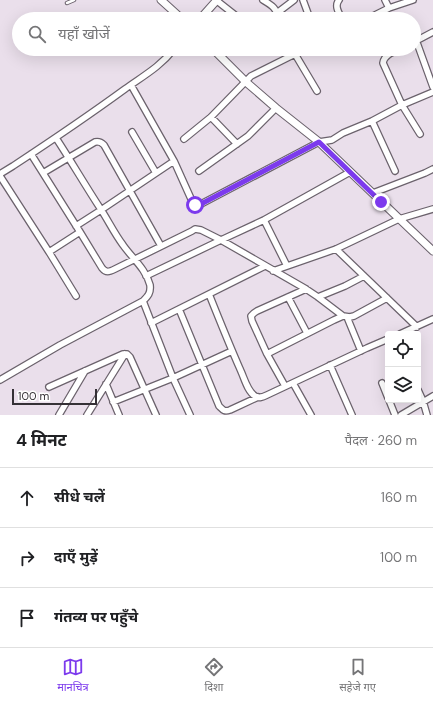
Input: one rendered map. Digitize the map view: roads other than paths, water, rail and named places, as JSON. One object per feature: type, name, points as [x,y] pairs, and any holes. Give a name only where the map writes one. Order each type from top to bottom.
[{"type":"street","points":[[161,0],[174,12]]},
{"type":"street","points":[[206,12],[217,0],[232,12]]},
{"type":"street","points":[[266,1],[273,6],[277,12],[294,0]]},
{"type":"street","points":[[303,0],[307,12]]},
{"type":"street","points":[[385,0],[389,8]]},
{"type":"street","points":[[381,12],[413,0]]},
{"type":"street","points":[[338,1],[337,9],[338,12]]},
{"type":"street","points":[[421,38],[433,32]]},
{"type":"street","points":[[76,296],[0,175],[92,114],[131,84],[146,75],[169,56]]},
{"type":"street","points":[[220,56],[246,82],[319,142],[433,252]]},
{"type":"street","points":[[184,139],[211,117],[251,76],[285,56]]},
{"type":"street","points":[[297,56],[317,92]]},
{"type":"street","points":[[387,56],[382,63],[402,105],[420,134]]},
{"type":"street","points":[[421,56],[433,87]]},
{"type":"street","points":[[131,84],[174,161],[195,205],[198,205],[319,142],[332,140],[343,133],[433,92]]},
{"type":"street","points":[[199,171],[248,136],[276,108]]},
{"type":"street","points":[[211,117],[237,144]]},
{"type":"street","points":[[372,121],[395,171]]},
{"type":"street","points":[[132,132],[156,173]]},
{"type":"street","points":[[0,380],[60,345],[143,301],[148,296],[150,289],[146,276],[123,245],[56,138]]},
{"type":"street","points":[[43,174],[95,142],[102,142],[161,246]]},
{"type":"street","points":[[31,154],[102,268],[106,272],[195,229],[204,231],[306,289],[345,317],[361,351]]},
{"type":"street","points":[[76,226],[174,161]]},
{"type":"street","points":[[373,193],[433,169]]},
{"type":"street","points":[[146,276],[264,220],[350,172]]},
{"type":"street","points":[[273,271],[336,249],[399,219],[433,209]]},
{"type":"street","points":[[264,220],[287,266]]},
{"type":"street","points":[[49,252],[80,232]]},
{"type":"street","points":[[336,249],[416,327]]},
{"type":"street","points":[[151,323],[265,266]]},
{"type":"street","points":[[318,297],[345,286],[364,276]]},
{"type":"street","points":[[285,386],[267,354],[252,320],[252,316],[254,313],[306,289]]},
{"type":"street","points":[[209,294],[232,351],[251,391],[254,396],[258,397]]},
{"type":"street","points":[[288,297],[307,334]]},
{"type":"street","points":[[267,354],[334,320],[354,316],[387,298]]},
{"type":"street","points":[[143,301],[173,378],[190,415]]},
{"type":"street","points":[[179,309],[219,406],[226,411],[258,397],[267,395],[385,341]]},
{"type":"street","points":[[407,331],[433,319]]},
{"type":"street","points":[[113,402],[173,378],[232,351]]},
{"type":"street","points":[[49,388],[125,354]]},
{"type":"street","points":[[87,415],[125,354]]},
{"type":"street","points":[[125,354],[128,354],[130,357],[156,415]]},
{"type":"street","points":[[330,365],[352,415]]},
{"type":"street","points":[[59,415],[85,371]]},
{"type":"street","points":[[293,383],[311,415]]},
{"type":"street","points":[[382,383],[385,391]]},
{"type":"street","points":[[106,384],[119,415]]},
{"type":"street","points":[[401,415],[433,396]]},
{"type":"street","points":[[421,397],[427,415]]},
{"type":"street","points":[[390,403],[395,415]]},
{"type":"lane","points":[[67,3],[74,0]]}]
